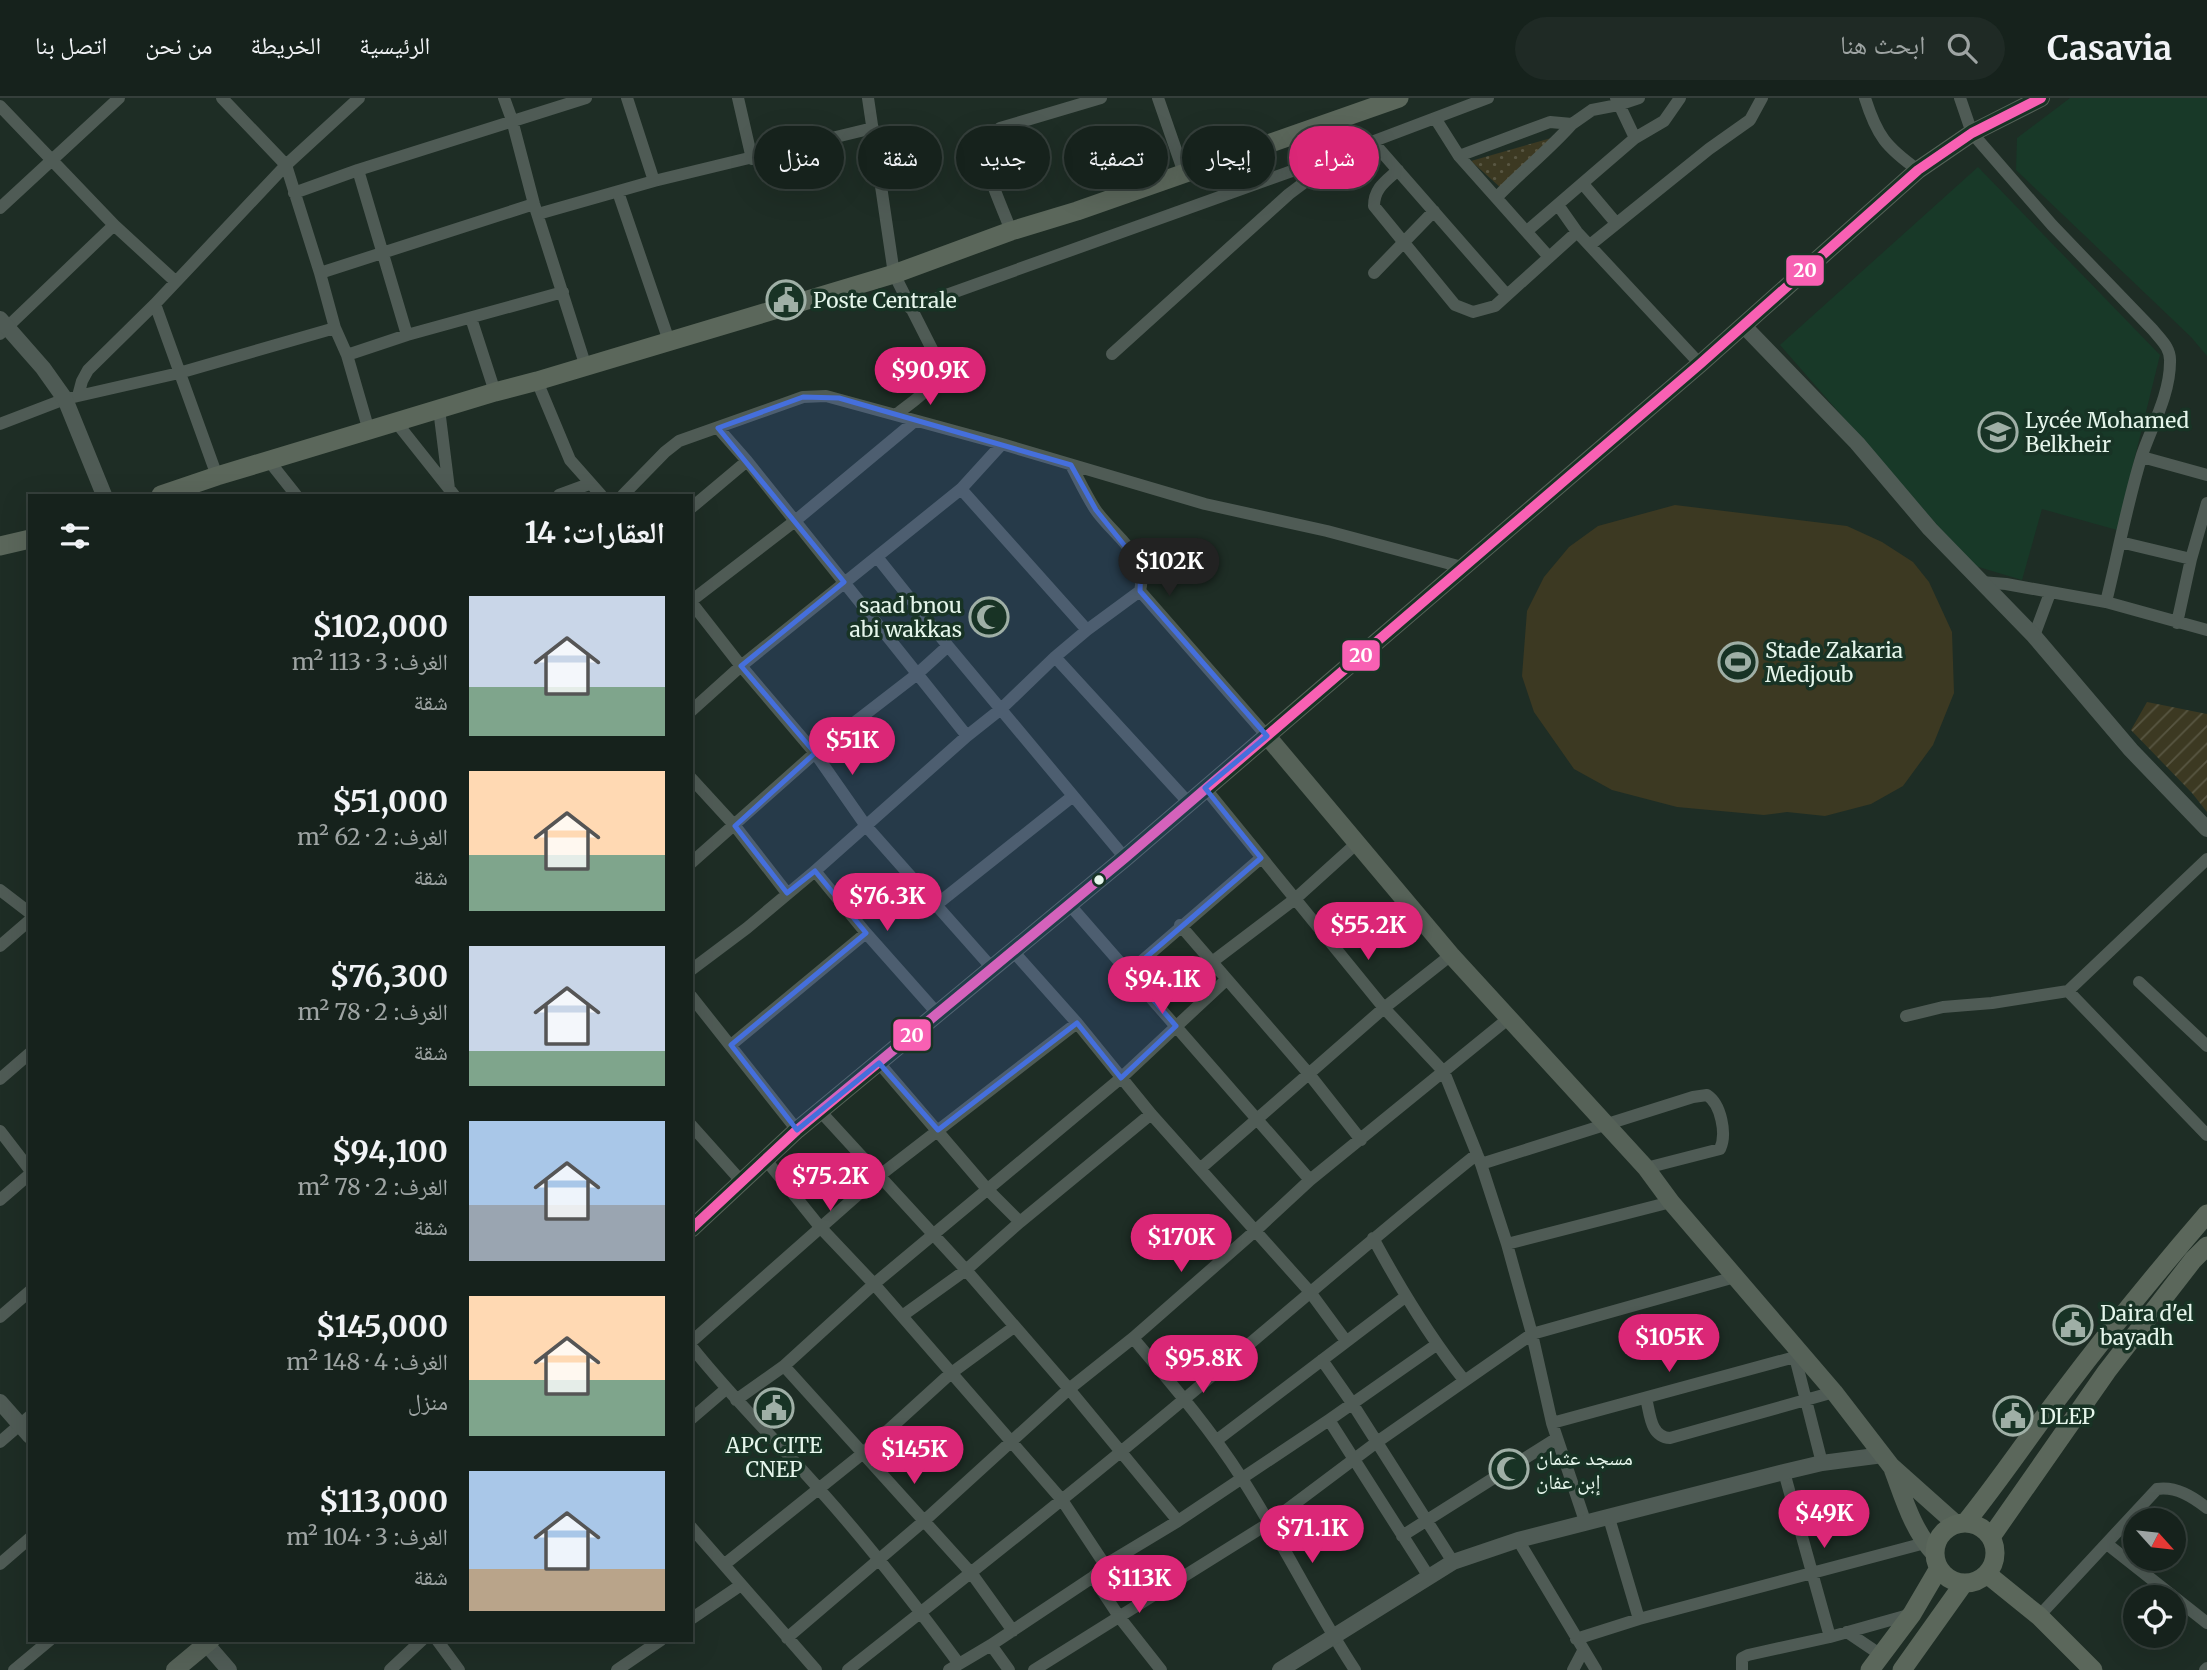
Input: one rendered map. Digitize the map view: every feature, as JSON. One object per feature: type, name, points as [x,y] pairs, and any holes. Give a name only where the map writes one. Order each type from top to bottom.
[{"type":"main road","points":[[1275,141],[1399,98]]},
{"type":"main road","points":[[693,1227],[797,1130],[1125,858],[1700,364],[1917,170],[1972,133],[2041,98]]},
{"type":"main road","points":[[167,494],[369,430],[894,274],[1182,174]]},
{"type":"main road","points":[[0,547],[27,545]]},
{"type":"main road","points":[[1267,736],[1451,955],[1646,1168],[1798,1355],[1834,1392],[1887,1461],[1961,1523],[1984,1529],[1991,1537],[1996,1556],[1987,1574],[1979,1580],[1964,1583],[1950,1579],[1933,1555],[1908,1509],[1887,1461]]},
{"type":"main road","points":[[1875,1663],[1912,1614],[1940,1535],[1961,1523],[2002,1478],[2060,1395],[2207,1214]]},
{"type":"main road","points":[[1991,1537],[2107,1371],[2193,1260],[2207,1246]]},
{"type":"main road","points":[[1987,1574],[2039,1616],[2093,1670]]},
{"type":"main road","points":[[1902,1670],[1964,1583]]},
{"type":"main road","points":[[175,1670],[205,1642]]},
{"type":"street","points":[[0,208],[119,98]]},
{"type":"street","points":[[222,98],[286,165],[369,430]]},
{"type":"street","points":[[71,398],[88,370],[155,304],[286,165],[359,98]]},
{"type":"street","points":[[503,98],[586,366]]},
{"type":"street","points":[[294,194],[358,170],[586,98]]},
{"type":"street","points":[[627,98],[654,181]]},
{"type":"street","points":[[738,98],[752,159]]},
{"type":"street","points":[[868,98],[873,126]]},
{"type":"street","points":[[1012,231],[989,172],[985,151],[989,138],[1000,128],[1101,98]]},
{"type":"street","points":[[1158,98],[1182,167]]},
{"type":"street","points":[[1379,140],[1488,98]]},
{"type":"street","points":[[1497,197],[1552,146],[1590,104],[1639,98]]},
{"type":"street","points":[[1527,231],[1634,138],[1664,121],[1680,98]]},
{"type":"street","points":[[1590,245],[1709,149],[1750,120],[1762,98]]},
{"type":"street","points":[[1865,98],[1876,131],[1898,156],[1917,170]]},
{"type":"street","points":[[1960,98],[1972,133],[2052,225],[2165,345],[2170,354],[2167,381],[2142,457],[2106,602]]},
{"type":"street","points":[[1617,102],[1634,138]]},
{"type":"street","points":[[0,106],[114,225],[175,281]]},
{"type":"street","points":[[1435,118],[1459,156],[1549,257]]},
{"type":"street","points":[[1459,156],[1550,122],[1572,124]]},
{"type":"street","points":[[320,273],[382,251],[536,209],[858,132]]},
{"type":"street","points":[[1379,149],[1506,294]]},
{"type":"street","points":[[358,170],[407,335]]},
{"type":"street","points":[[1398,170],[1378,189],[1374,206],[1455,305],[1464,310],[1474,312],[1490,308],[1577,232]]},
{"type":"street","points":[[910,307],[1289,172]]},
{"type":"street","points":[[1583,184],[1616,223]]},
{"type":"street","points":[[882,189],[894,274],[934,352],[938,370],[928,389],[897,414]]},
{"type":"street","points":[[1112,354],[1296,189]]},
{"type":"street","points":[[618,191],[669,341]]},
{"type":"street","points":[[1558,205],[1577,232],[1700,364]]},
{"type":"street","points":[[1374,273],[1434,211]]},
{"type":"street","points":[[104,494],[71,398],[3,327],[114,225]]},
{"type":"street","points":[[347,355],[407,335],[563,292]]},
{"type":"street","points":[[155,304],[217,476]]},
{"type":"street","points":[[471,318],[495,392]]},
{"type":"street","points":[[1743,325],[1857,443],[1930,529],[2035,636],[2131,750],[2207,829]]},
{"type":"street","points":[[0,424],[71,398],[179,373],[335,328]]},
{"type":"street","points":[[537,381],[570,460],[600,494]]},
{"type":"street","points":[[624,494],[679,441],[815,395],[839,398],[897,414],[1205,504],[1327,531],[1462,567]]},
{"type":"street","points":[[439,409],[452,492]]},
{"type":"street","points":[[693,599],[795,521],[915,421]]},
{"type":"street","points":[[396,422],[452,492]]},
{"type":"street","points":[[718,428],[967,736]]},
{"type":"street","points":[[693,709],[741,666],[961,489],[1002,444]]},
{"type":"street","points":[[2142,457],[2207,475]]},
{"type":"street","points":[[269,461],[295,494]]},
{"type":"street","points":[[693,506],[747,461]]},
{"type":"street","points":[[693,968],[815,871],[967,736],[1002,709],[1055,657],[1140,591],[1143,578],[1141,566],[1124,541],[1096,510],[1071,466]]},
{"type":"street","points":[[562,494],[589,484]]},
{"type":"street","points":[[961,489],[1087,631]]},
{"type":"street","points":[[2177,623],[2191,559],[2202,542],[2207,503]]},
{"type":"street","points":[[2120,542],[2191,559]]},
{"type":"street","points":[[877,557],[1125,858]]},
{"type":"street","points":[[1981,582],[2106,602],[2207,629]]},
{"type":"street","points":[[1140,591],[1267,736]]},
{"type":"street","points":[[2035,636],[2049,593]]},
{"type":"street","points":[[693,604],[741,666],[815,753],[866,826],[992,968]]},
{"type":"street","points":[[693,861],[815,753],[916,675],[948,646]]},
{"type":"street","points":[[1055,657],[1188,802]]},
{"type":"street","points":[[693,780],[735,825],[787,893]]},
{"type":"street","points":[[1205,788],[1384,1007],[1444,1072],[1479,1159],[1507,1244],[1532,1334],[1552,1423],[1587,1524]]},
{"type":"street","points":[[936,905],[1073,796]]},
{"type":"street","points":[[1212,962],[1294,899],[1357,843]]},
{"type":"street","points":[[1129,972],[1180,925],[1261,858]]},
{"type":"street","points":[[1906,1016],[1943,1007],[1992,1003],[2068,991],[2207,859]]},
{"type":"street","points":[[815,871],[937,1013]]},
{"type":"street","points":[[0,890],[28,911]]},
{"type":"street","points":[[1068,903],[1310,1180]]},
{"type":"street","points":[[0,946],[28,922]]},
{"type":"street","points":[[1180,925],[1309,1074],[1362,1140]]},
{"type":"street","points":[[731,1045],[866,933]]},
{"type":"street","points":[[1012,950],[1077,1023],[1151,1114],[1310,1293],[1346,1341]]},
{"type":"street","points":[[1201,1168],[1384,1007],[1451,955]]},
{"type":"street","points":[[736,1401],[785,1366],[874,1284],[1121,1078],[1227,979]]},
{"type":"street","points":[[2139,982],[2207,1046]]},
{"type":"street","points":[[2068,991],[2207,1135]]},
{"type":"street","points":[[693,998],[797,1130]]},
{"type":"street","points":[[787,1638],[924,1521],[1069,1390],[1133,1338],[1310,1180],[1510,1018]]},
{"type":"street","points":[[693,1342],[879,1176],[1077,1023]]},
{"type":"street","points":[[0,1079],[28,1055]]},
{"type":"street","points":[[879,1063],[987,1189],[1020,1222]]},
{"type":"street","points":[[848,1670],[1062,1500],[1373,1238],[1479,1159],[1693,1097],[1707,1095],[1713,1098],[1724,1136],[1720,1149],[1646,1168]]},
{"type":"street","points":[[820,1111],[966,1270],[1178,1521]]},
{"type":"street","points":[[902,1316],[966,1270],[1151,1114]]},
{"type":"street","points":[[693,1127],[742,1182]]},
{"type":"street","points":[[0,1130],[28,1169]]},
{"type":"street","points":[[766,1160],[820,1227],[874,1284],[1062,1500],[1105,1565]]},
{"type":"street","points":[[0,1200],[28,1174]]},
{"type":"street","points":[[1507,1244],[1671,1202]]},
{"type":"street","points":[[1373,1238],[1405,1297],[1436,1345],[1464,1380]]},
{"type":"street","points":[[1034,1670],[1269,1523],[1377,1442],[1532,1334],[1735,1277]]},
{"type":"street","points":[[0,1317],[28,1294]]},
{"type":"street","points":[[1217,1440],[1405,1297]]},
{"type":"street","points":[[725,1564],[820,1490],[950,1374],[1014,1327]]},
{"type":"street","points":[[1133,1338],[1185,1398],[1242,1477],[1333,1637],[1355,1670]]},
{"type":"street","points":[[693,1347],[736,1401],[820,1490],[921,1612],[954,1667],[1093,1577],[1105,1565],[1178,1521],[1436,1345]]},
{"type":"street","points":[[1552,1423],[1798,1355],[1805,1401],[1822,1464]]},
{"type":"street","points":[[1322,1360],[1453,1562]]},
{"type":"street","points":[[785,1366],[972,1574],[1013,1631]]},
{"type":"street","points":[[693,1417],[726,1389]]},
{"type":"street","points":[[1646,1398],[1656,1433],[1662,1438],[1670,1438],[1834,1392]]},
{"type":"street","points":[[0,1402],[26,1426],[0,1442]]},
{"type":"street","points":[[1329,1420],[1429,1577]]},
{"type":"street","points":[[1402,1536],[1557,1438]]},
{"type":"street","points":[[1280,1670],[1453,1562],[1518,1540],[1784,1472],[1822,1464],[1887,1461]]},
{"type":"street","points":[[1784,1472],[1830,1637]]},
{"type":"street","points":[[2039,1616],[2157,1489],[2178,1491],[2207,1508]]},
{"type":"street","points":[[1609,1518],[1639,1619]]},
{"type":"street","points":[[693,1529],[816,1670]]},
{"type":"street","points":[[0,1564],[28,1540]]},
{"type":"street","points":[[1518,1540],[1596,1670]]},
{"type":"street","points":[[2107,1544],[2207,1623]]},
{"type":"street","points":[[1579,1645],[1639,1619],[1814,1573],[1933,1555]]},
{"type":"street","points":[[1093,1577],[1120,1618],[1161,1670]]},
{"type":"street","points":[[693,1618],[741,1585]]},
{"type":"street","points":[[1742,1670],[1742,1658],[1748,1655],[1847,1633],[1912,1614]]},
{"type":"street","points":[[1847,1633],[1875,1663]]},
{"type":"street","points":[[14,1670],[48,1642]]},
{"type":"street","points":[[207,1642],[229,1670]]},
{"type":"street","points":[[390,1670],[420,1642]]},
{"type":"street","points":[[438,1642],[459,1670]]},
{"type":"street","points":[[617,1670],[656,1642]]},
{"type":"street","points":[[991,1645],[1009,1670]]},
{"type":"street","points":[[1573,1670],[1579,1645]]},
{"type":"highlighted area","points":[[803,397],[839,398],[1071,465],[1096,510],[1141,566],[1140,591],[1267,736],[1205,788],[1261,858],[1129,972],[1176,1026],[1121,1078],[1077,1023],[938,1130],[879,1063],[797,1130],[731,1045],[866,933],[815,871],[787,893],[735,826],[815,753],[741,666],[844,582],[718,428]]},
{"type":"shaded area","points":[[2070,98],[2207,98],[2207,356],[2191,337],[2016,170],[2017,138]]},
{"type":"shaded area","points":[[1555,137],[1501,188],[1471,161]]},
{"type":"shaded area","name":"Lycée Mohamed Belkheir","points":[[1978,167],[2160,355],[2117,530],[2042,509],[2022,580],[1972,565],[1780,345]]},
{"type":"shaded area","name":"Stade Zakaria Medjoub","points":[[1675,505],[1847,526],[1882,542],[1913,562],[1929,582],[1952,632],[1954,693],[1933,745],[1903,786],[1871,804],[1825,816],[1787,812],[1764,815],[1677,807],[1612,790],[1574,769],[1534,712],[1522,676],[1527,611],[1544,577],[1569,547],[1598,526]]},
{"type":"shaded area","points":[[2147,702],[2207,714],[2207,812],[2131,730]]},
{"type":"transit line","name":"20","points":[[693,1227],[797,1130],[1125,858],[1700,364],[1918,170],[1972,133],[2041,98]]},
{"type":"place","name":"Poste Centrale","points":[[786,300]]},
{"type":"place","name":"Lycée Mohamed Belkheir","points":[[1998,432]]},
{"type":"place","name":"saad bnou abi wakkas","points":[[989,617]]},
{"type":"place","name":"Stade Zakaria Medjoub","points":[[1738,662]]},
{"type":"place","name":"Daira d'el bayadh","points":[[2073,1325]]},
{"type":"place","name":"APC CITE CNEP","points":[[774,1408]]},
{"type":"place","name":"DLEP","points":[[2013,1416]]},
{"type":"place","name":"مسجد عثمان إبن عفان","points":[[1509,1469]]}]
